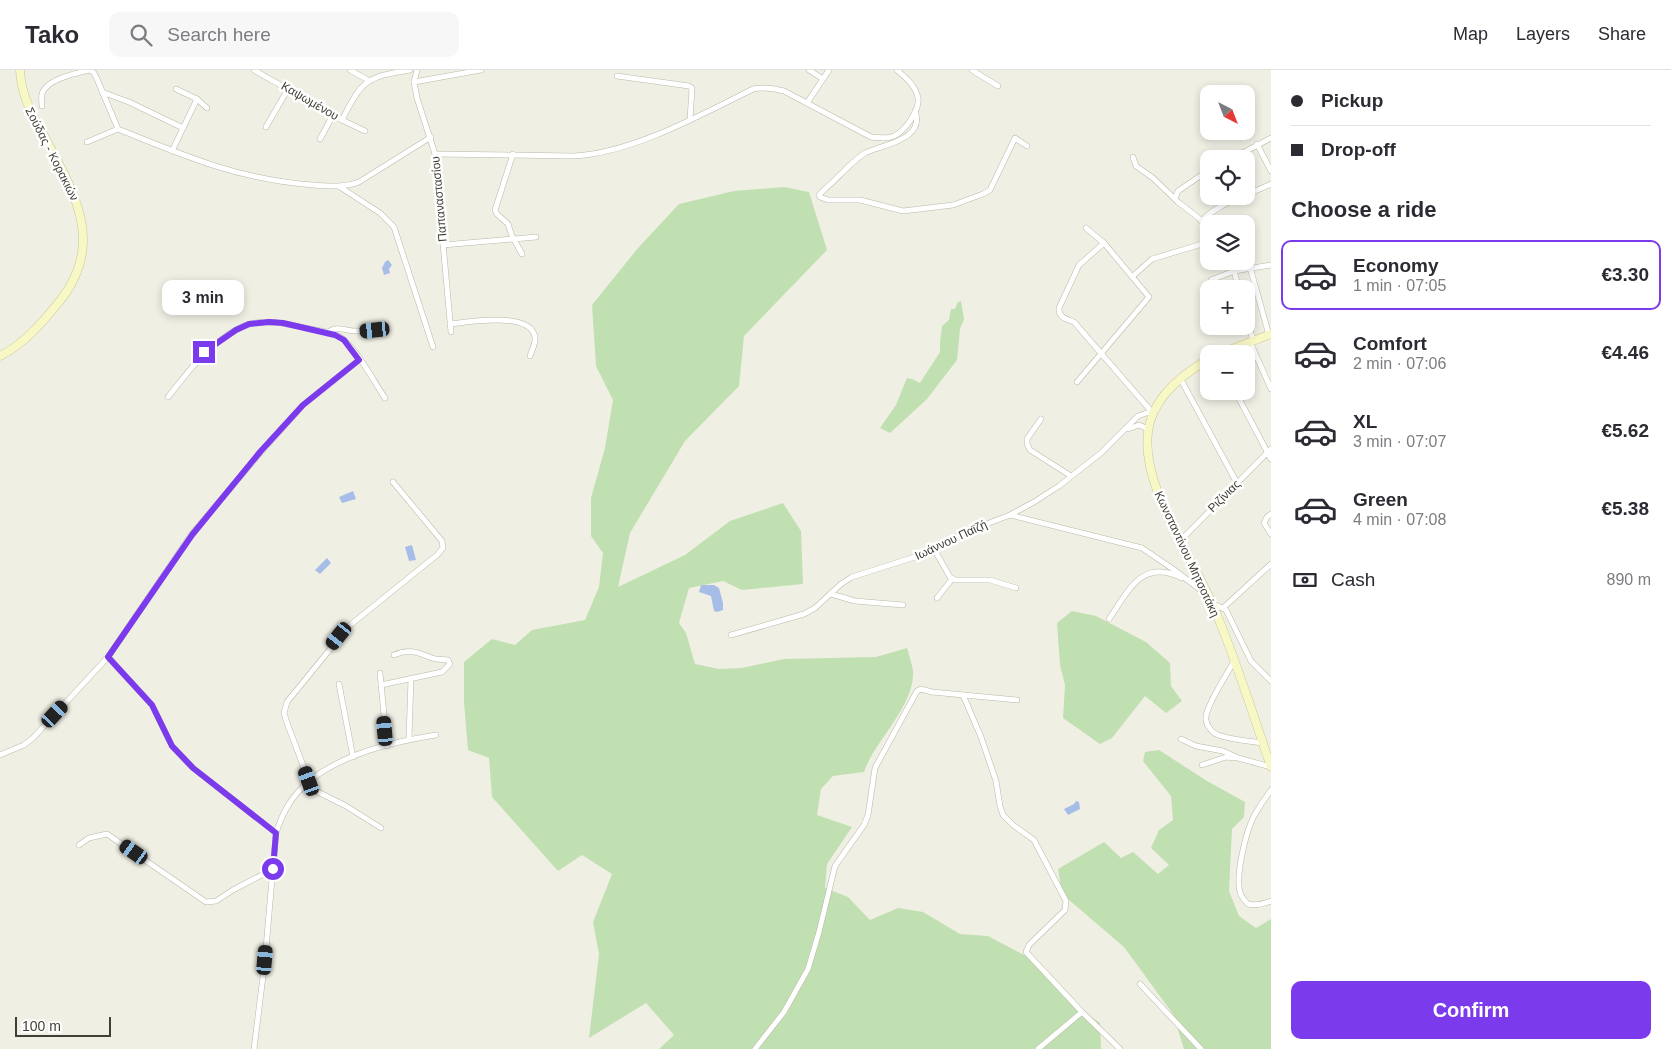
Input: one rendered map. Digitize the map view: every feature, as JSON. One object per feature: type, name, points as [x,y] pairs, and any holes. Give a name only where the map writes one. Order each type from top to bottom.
[{"type":"main road","name":"Σούδας - Κορακιών","points":[[0,356],[10,351],[28,336],[66,293],[76,278],[83,244],[83,230],[78,206],[60,166],[28,105],[22,88],[20,70]]},
{"type":"main road","points":[[1242,345],[1270,335]]},
{"type":"main road","name":"Κωνσταντίνου Μητσοτάκη","points":[[1200,364],[1180,378],[1153,411],[1148,429],[1147,448],[1151,474],[1210,599],[1271,764]]},
{"type":"street","points":[[42,106],[44,89],[52,82],[90,70],[94,73],[118,129],[172,151],[247,176],[291,183],[340,187],[359,182],[431,137]]},
{"type":"street","name":"Καψωμένου","points":[[254,70],[342,120],[366,131]]},
{"type":"street","points":[[350,70],[368,80]]},
{"type":"street","points":[[342,120],[354,94],[368,80],[410,70]]},
{"type":"street","name":"Παπαναστασίου","points":[[417,70],[414,82],[422,116],[431,137],[435,154],[451,332]]},
{"type":"street","points":[[414,82],[481,70]]},
{"type":"street","points":[[808,70],[823,79]]},
{"type":"street","points":[[807,103],[830,70]]},
{"type":"street","points":[[435,154],[574,156],[597,154],[690,120],[753,89],[760,88],[773,88],[784,91],[871,137],[880,139],[895,135],[902,130],[915,111],[918,97],[909,80],[897,70]]},
{"type":"street","points":[[972,70],[998,86]]},
{"type":"street","points":[[617,76],[690,86],[692,88],[690,120]]},
{"type":"street","points":[[176,89],[197,99],[207,108]]},
{"type":"street","points":[[266,127],[288,89]]},
{"type":"street","points":[[102,92],[129,102],[183,128]]},
{"type":"street","points":[[172,151],[197,99]]},
{"type":"street","points":[[915,111],[917,116],[916,122],[903,139],[864,154],[824,190],[819,195],[820,197],[828,200],[860,200],[903,211],[958,204],[990,190],[1015,138],[1027,146]]},
{"type":"street","points":[[320,139],[333,115]]},
{"type":"street","points":[[87,142],[118,129]]},
{"type":"street","points":[[1247,150],[1271,138]]},
{"type":"street","points":[[1257,144],[1271,171]]},
{"type":"street","points":[[513,154],[495,210],[508,224],[522,254]]},
{"type":"street","points":[[1133,157],[1136,166],[1153,178],[1200,220]]},
{"type":"street","points":[[1175,198],[1178,191],[1200,176]]},
{"type":"street","points":[[1255,191],[1271,184]]},
{"type":"street","points":[[340,187],[380,213],[394,227],[433,347]]},
{"type":"street","points":[[1207,215],[1222,205]]},
{"type":"street","points":[[1077,382],[1150,297],[1104,243],[1086,228]]},
{"type":"street","points":[[443,245],[536,237]]},
{"type":"street","points":[[1104,243],[1079,265],[1059,308],[1059,312],[1062,316],[1074,322],[1153,411]]},
{"type":"street","points":[[1133,276],[1152,259],[1200,245]]},
{"type":"street","points":[[1255,267],[1271,265]]},
{"type":"street","points":[[1211,280],[1238,270]]},
{"type":"street","points":[[1251,270],[1270,335]]},
{"type":"street","points":[[1234,271],[1236,280]]},
{"type":"street","points":[[450,324],[487,320],[512,320],[521,323],[527,326],[534,334],[535,342],[530,356]]},
{"type":"street","points":[[168,397],[204,352],[236,330],[249,324],[269,322],[283,323],[340,337],[359,360],[385,398]]},
{"type":"street","points":[[327,333],[337,328],[356,331],[375,330]]},
{"type":"street","points":[[1251,335],[1271,389]]},
{"type":"street","points":[[0,755],[24,745],[33,738],[108,657],[192,535],[260,452],[303,405],[359,360]]},
{"type":"street","points":[[1180,378],[1237,483]]},
{"type":"street","points":[[1240,400],[1269,451],[1271,459]]},
{"type":"street","name":"Ιωάννου Παϊζή","points":[[731,635],[799,617],[810,611],[841,584],[858,574],[910,559],[934,549],[962,533],[1010,515],[1045,495],[1100,453],[1136,418],[1153,411]]},
{"type":"street","points":[[1136,418],[1139,425],[1148,429]]},
{"type":"street","points":[[1041,419],[1027,439],[1028,447],[1071,476]]},
{"type":"street","points":[[1125,430],[1139,425]]},
{"type":"street","name":"Ριζίνιας","points":[[1181,540],[1269,451]]},
{"type":"street","points":[[381,828],[307,783],[284,713],[286,702],[349,626],[437,555],[443,548],[442,542],[393,482]]},
{"type":"street","points":[[1271,514],[1264,523],[1271,534]]},
{"type":"street","points":[[1010,515],[1142,548],[1173,569],[1223,608],[1229,616],[1251,661],[1271,678]]},
{"type":"street","points":[[934,549],[952,579],[958,581],[990,580],[1016,588]]},
{"type":"street","points":[[1223,608],[1271,564]]},
{"type":"street","points":[[1109,619],[1135,582],[1145,574],[1160,571],[1175,575],[1191,583]]},
{"type":"street","points":[[937,598],[952,579]]},
{"type":"street","points":[[831,594],[855,601],[903,605]]},
{"type":"street","points":[[381,685],[442,672],[450,664],[448,660],[434,659],[417,651],[394,655]]},
{"type":"street","points":[[108,657],[152,705],[172,746],[193,768],[276,833]]},
{"type":"street","points":[[1234,661],[1209,708],[1206,721],[1210,729],[1216,734],[1263,744]]},
{"type":"street","points":[[380,673],[387,746]]},
{"type":"street","points":[[409,739],[411,678]]},
{"type":"street","points":[[339,684],[353,757]]},
{"type":"street","points":[[755,1049],[784,1012],[808,969],[819,932],[834,866],[864,825],[868,815],[875,768],[916,692],[921,689],[1017,700]]},
{"type":"street","points":[[963,695],[981,737],[996,781],[1003,815],[1013,825],[1034,840],[1066,901],[1065,910],[1028,945],[1026,952],[1082,1012],[1120,1049]]},
{"type":"street","points":[[254,1049],[265,960],[276,833],[287,806],[307,783],[326,768],[409,739],[436,735]]},
{"type":"street","points":[[1180,739],[1196,746],[1223,751],[1238,758]]},
{"type":"street","points":[[1202,765],[1226,757],[1271,764]]},
{"type":"street","points":[[1271,790],[1254,816],[1246,838],[1240,874],[1240,893],[1243,899],[1248,904],[1271,905]]},
{"type":"street","points":[[80,845],[89,838],[107,834],[206,902],[216,901],[273,869]]},
{"type":"street","points":[[1264,904],[1271,900]]},
{"type":"street","points":[[1140,984],[1201,1049]]},
{"type":"street","points":[[1038,1049],[1082,1012]]},
{"type":"green space","points":[[784,187],[809,192],[827,250],[744,336],[739,386],[685,441],[630,533],[618,587],[685,555],[730,521],[783,503],[801,531],[803,584],[742,590],[723,581],[689,588],[679,623],[686,633],[695,664],[719,669],[742,668],[784,659],[876,657],[907,648],[913,671],[908,697],[869,760],[864,772],[833,776],[821,789],[817,815],[852,827],[827,864],[825,888],[848,897],[870,920],[898,908],[923,912],[960,934],[988,936],[1028,957],[1064,997],[1100,1023],[1101,1049],[659,1049],[674,1035],[646,1003],[589,1038],[599,954],[593,922],[612,874],[582,855],[558,871],[492,797],[489,758],[468,750],[464,702],[464,662],[492,639],[515,645],[532,630],[585,620],[599,587],[603,553],[591,536],[591,498],[605,448],[613,400],[596,366],[592,305],[638,248],[679,204],[734,191]]},
{"type":"green space","points":[[961,301],[964,319],[960,329],[957,360],[927,399],[890,433],[880,428],[896,405],[907,378],[920,383],[940,352],[942,326],[949,320],[951,309],[955,309],[958,302]]},
{"type":"green space","points":[[1072,611],[1096,616],[1146,642],[1170,663],[1171,686],[1182,701],[1166,713],[1145,696],[1112,738],[1100,744],[1063,718],[1065,685],[1060,665],[1057,623]]},
{"type":"green space","points":[[1159,750],[1207,781],[1245,802],[1244,817],[1232,829],[1229,891],[1239,916],[1256,928],[1271,919],[1271,1049],[1184,1049],[1173,1014],[1124,947],[1062,894],[1058,869],[1104,842],[1121,858],[1133,852],[1158,874],[1169,865],[1151,848],[1159,830],[1173,820],[1171,796],[1143,761],[1145,752]]},
{"type":"water","points":[[388,260],[392,265],[389,269],[390,273],[384,275],[382,268]]},
{"type":"water","points":[[353,491],[356,499],[342,503],[339,497]]},
{"type":"water","points":[[412,545],[416,560],[409,561],[405,547]]},
{"type":"water","points":[[327,558],[331,563],[320,574],[315,570]]},
{"type":"water","points":[[701,585],[714,585],[719,588],[723,610],[714,611],[711,596],[699,592]]},
{"type":"water","points":[[1076,801],[1079,802],[1080,809],[1068,815],[1064,809]]},
{"type":"route","points":[[204,352],[236,330],[249,324],[269,322],[283,323],[340,337],[359,360],[303,405],[260,452],[192,535],[108,657],[144,694],[152,705],[172,746],[193,768],[276,833],[273,869]]}]
